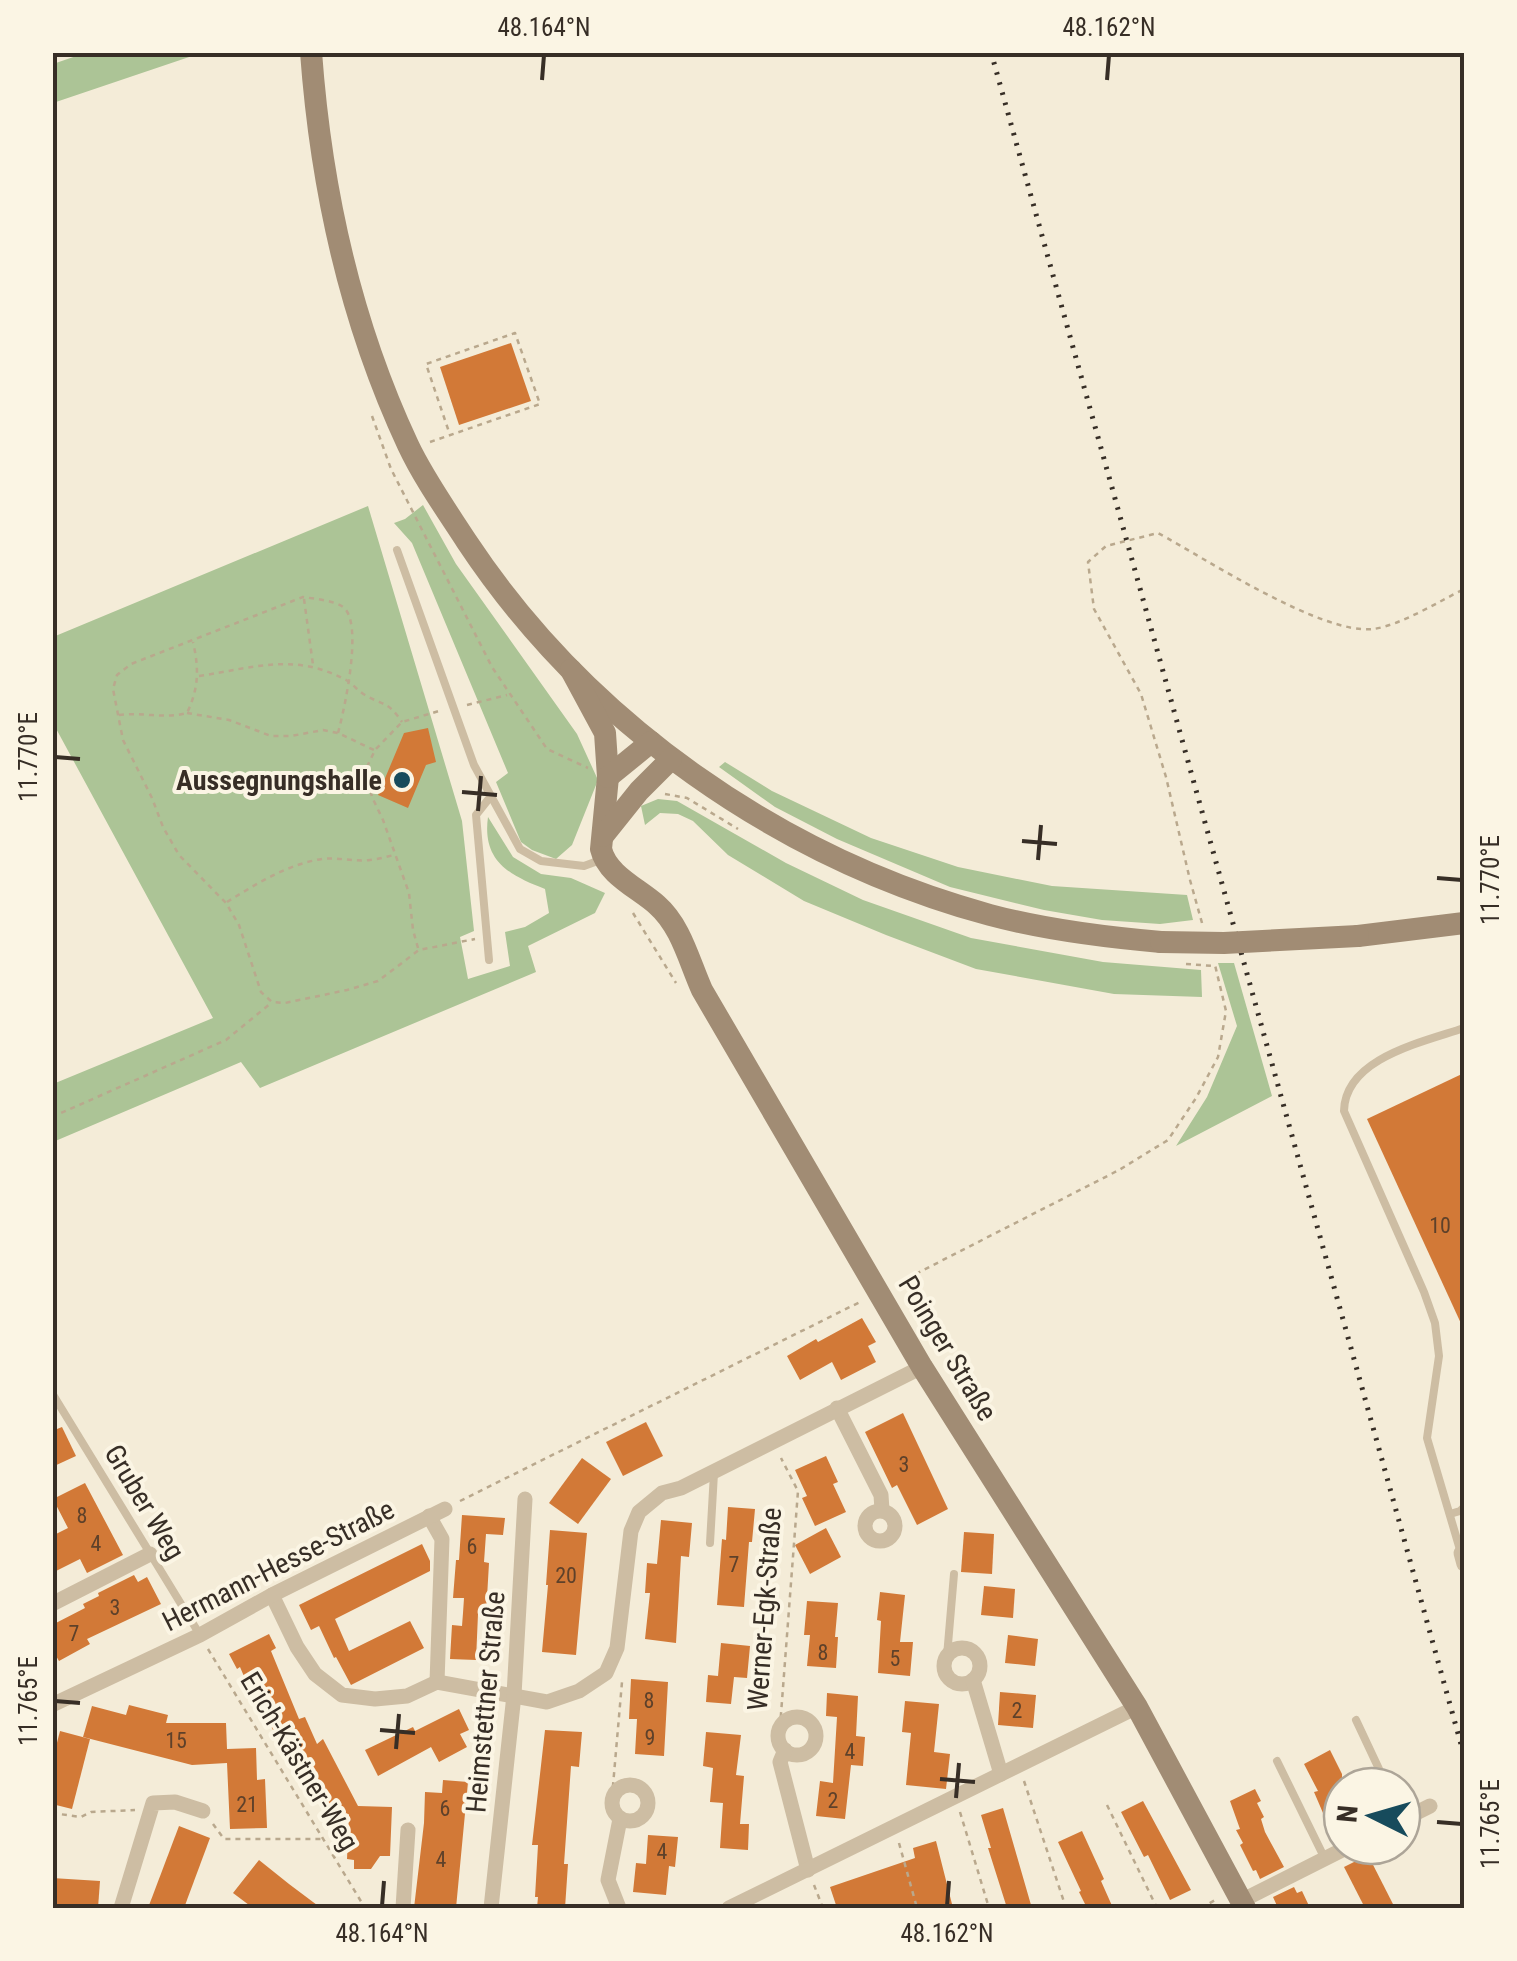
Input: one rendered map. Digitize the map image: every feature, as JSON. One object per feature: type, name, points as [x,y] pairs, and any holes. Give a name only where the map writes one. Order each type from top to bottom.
[{"type":"street","points":[[311,52],[326,180],[341,257],[374,367],[410,449],[491,578],[527,624],[571,670],[671,759],[830,856],[900,886],[992,916],[1042,927],[1103,937],[1224,943],[1358,936],[1464,923]]},
{"type":"street","points":[[571,670],[605,733],[608,777],[603,847]]},
{"type":"street","points":[[608,777],[651,742]]},
{"type":"street","points":[[603,847],[638,791],[671,759]]},
{"type":"street","name":"Poinger Straße","points":[[603,847],[616,873],[658,906],[677,930],[702,990],[874,1295],[1137,1707],[1243,1905],[1322,1860]]},
{"type":"street","points":[[272,1595],[297,1648],[315,1674],[342,1695],[375,1699],[407,1696],[437,1682],[547,1702],[579,1692],[606,1673],[617,1648],[631,1531],[639,1512],[662,1494],[922,1368]]},
{"type":"street","points":[[837,1408],[881,1496],[882,1510]]},
{"type":"street","name":"Heimstettner Straße","points":[[492,1908],[514,1696],[525,1498]]},
{"type":"street","name":"Hermann-Hesse-Straße","points":[[52,1705],[200,1635],[445,1508]]},
{"type":"street","points":[[429,1516],[442,1540],[437,1682]]},
{"type":"street","points":[[52,1604],[150,1554]]},
{"type":"street","points":[[974,1680],[958,1684],[948,1677],[944,1667],[947,1656],[956,1648],[974,1652],[978,1657],[980,1669],[974,1680],[1001,1774]]},
{"type":"street","points":[[729,1908],[1137,1707]]},
{"type":"street","name":"Werner-Egk-Straße","points":[[796,1716],[808,1720],[815,1730],[815,1742],[808,1752],[796,1755],[784,1750],[778,1739],[780,1727],[796,1716]]},
{"type":"street","name":"Werner-Egk-Straße","points":[[784,1750],[780,1762],[808,1870]]},
{"type":"street","points":[[626,1785],[639,1787],[648,1807],[642,1816],[631,1821],[620,1819],[612,1809],[612,1797],[626,1785]]},
{"type":"street","points":[[121,1908],[153,1804],[174,1802],[203,1812]]},
{"type":"street","points":[[1422,1810],[1430,1806]]},
{"type":"street","points":[[618,1908],[608,1880],[620,1819]]},
{"type":"street","points":[[403,1908],[408,1830]]},
{"type":"lane","points":[[397,550],[474,765],[520,849],[541,861],[584,866],[603,847]]},
{"type":"lane","points":[[488,960],[476,815],[491,796]]},
{"type":"lane","points":[[1464,1028],[1398,1051],[1368,1067],[1351,1083],[1344,1098],[1351,1130],[1435,1324],[1440,1356],[1428,1438],[1464,1556]]},
{"type":"lane","name":"Gruber Weg","points":[[52,1393],[200,1635]]},
{"type":"lane","points":[[710,1543],[714,1471]]},
{"type":"lane","points":[[1450,1514],[1464,1507]]},
{"type":"lane","points":[[947,1656],[954,1574]]},
{"type":"lane","points":[[1356,1720],[1378,1766]]},
{"type":"lane","points":[[1278,1761],[1322,1855]]},
{"type":"path","points":[[410,449],[540,404],[516,332],[426,364],[450,435]]},
{"type":"path","points":[[1205,931],[1141,694],[1094,609],[1088,562],[1106,546],[1158,532],[1309,614],[1362,629],[1395,622],[1464,589]]},
{"type":"path","points":[[304,597],[313,666]]},
{"type":"path","points":[[338,733],[350,682],[350,616],[343,607],[304,597],[131,664],[117,675],[113,689],[123,740],[171,842],[226,903],[248,946],[261,992],[272,1002],[284,1003],[378,981],[419,950],[486,938]]},
{"type":"path","points":[[187,713],[198,676],[193,641]]},
{"type":"path","points":[[198,676],[275,664],[313,666],[392,706],[402,722]]},
{"type":"path","points":[[419,950],[408,893],[372,797],[366,770],[375,750],[402,722],[509,695]]},
{"type":"path","points":[[118,715],[187,713],[230,720],[271,736],[324,730],[375,750]]},
{"type":"path","points":[[226,903],[254,885],[304,864],[322,859],[368,860],[395,855]]},
{"type":"path","points":[[445,1508],[874,1295],[1119,1170],[1168,1140],[1218,1058],[1226,1011],[1215,966]]},
{"type":"path","points":[[52,1117],[226,1040],[272,1002]]},
{"type":"path","name":"Werner-Egk-Straße","points":[[772,1441],[798,1490],[780,1727]]},
{"type":"path","name":"Erich-Kästner-Weg","points":[[200,1635],[365,1908]]},
{"type":"path","points":[[606,1673],[622,1682],[612,1797]]},
{"type":"path","points":[[1018,1766],[1066,1908]]},
{"type":"path","points":[[956,1796],[989,1908]]},
{"type":"path","points":[[1107,1805],[1158,1908]]},
{"type":"path","points":[[52,1813],[81,1817],[91,1812],[120,1810],[150,1813]]},
{"type":"path","points":[[203,1812],[224,1839],[324,1839]]},
{"type":"path","points":[[894,1826],[917,1908]]},
{"type":"path","points":[[808,1870],[824,1908]]},
{"type":"green space","points":[[85,53],[201,53],[53,103],[53,64]]},
{"type":"green space","points":[[423,505],[456,564],[577,734],[598,780],[572,845],[556,859],[521,842],[496,782],[508,773],[412,543],[394,523]]},
{"type":"green space","points":[[368,506],[462,821],[474,931],[460,937],[468,979],[510,966],[505,932],[525,927],[549,913],[545,889],[509,871],[494,855],[487,832],[488,817],[513,857],[541,874],[571,878],[605,893],[595,913],[528,946],[536,972],[260,1088],[241,1062],[53,1142],[53,1084],[213,1018],[53,723],[53,637]]},
{"type":"green space","points":[[725,762],[772,791],[871,838],[958,867],[1052,886],[1187,895],[1193,920],[1160,924],[1102,920],[950,887],[837,839],[775,807],[719,767]]},
{"type":"green space","points":[[658,799],[677,801],[786,863],[863,900],[971,938],[1103,962],[1201,970],[1202,997],[1114,994],[976,969],[804,901],[728,855],[693,821],[678,814],[660,813],[645,825],[641,806]]},
{"type":"green space","points":[[1218,963],[1234,963],[1272,1096],[1176,1146],[1207,1097],[1237,1026]]},
{"type":"building","points":[[511,343],[531,401],[459,425],[440,367]]},
{"type":"building","name":"Aussegnungshalle","points":[[428,728],[436,762],[426,765],[408,808],[378,795],[404,733]]},
{"type":"building","points":[[1464,1073],[1464,1330],[1367,1119]]},
{"type":"building","points":[[862,1318],[876,1342],[868,1346],[876,1362],[841,1380],[832,1362],[800,1380],[787,1356]]},
{"type":"building","points":[[903,1413],[948,1509],[917,1525],[897,1485],[892,1488],[865,1432]]},
{"type":"building","points":[[646,1422],[663,1456],[623,1476],[606,1442]]},
{"type":"building","points":[[62,1427],[76,1456],[52,1467],[52,1431]]},
{"type":"building","points":[[826,1456],[846,1512],[815,1526],[795,1470]]},
{"type":"building","points":[[582,1458],[611,1479],[578,1524],[549,1503]]},
{"type":"building","points":[[85,1483],[123,1555],[87,1573],[80,1559],[52,1573],[52,1536],[68,1528],[53,1499]]},
{"type":"building","points":[[728,1507],[755,1509],[744,1607],[717,1605]]},
{"type":"building","points":[[462,1515],[505,1518],[503,1535],[486,1534],[486,1615],[478,1614],[476,1660],[450,1659],[452,1625],[462,1626],[464,1598],[453,1598]]},
{"type":"building","points":[[661,1520],[692,1523],[689,1557],[681,1556],[676,1643],[645,1639],[650,1593],[645,1593],[647,1563],[657,1564]]},
{"type":"building","points":[[826,1528],[841,1557],[810,1574],[795,1545]]},
{"type":"building","points":[[550,1530],[587,1533],[576,1655],[542,1652]]},
{"type":"building","points":[[964,1532],[994,1534],[992,1574],[961,1572]]},
{"type":"building","points":[[422,1544],[430,1571],[335,1619],[349,1651],[410,1621],[424,1648],[351,1685],[319,1626],[311,1630],[299,1605]]},
{"type":"building","points":[[134,1575],[138,1582],[147,1577],[161,1604],[87,1639],[90,1644],[59,1661],[52,1649],[52,1625],[85,1608],[83,1604],[99,1596],[98,1593]]},
{"type":"building","points":[[984,1586],[1015,1589],[1013,1618],[981,1615]]},
{"type":"building","points":[[880,1592],[905,1595],[900,1642],[913,1642],[910,1676],[878,1673]]},
{"type":"building","points":[[807,1601],[838,1603],[836,1668],[807,1666]]},
{"type":"building","points":[[269,1634],[276,1648],[271,1651],[299,1719],[305,1717],[317,1744],[323,1739],[358,1806],[392,1807],[390,1856],[380,1856],[371,1869],[354,1869],[354,1860],[347,1859],[349,1814],[331,1823],[296,1754],[292,1756],[280,1729],[274,1732],[240,1667],[237,1669],[229,1654]]},
{"type":"building","points":[[1008,1635],[1038,1639],[1035,1666],[1005,1663]]},
{"type":"building","points":[[721,1643],[750,1646],[747,1678],[734,1677],[731,1704],[706,1702],[708,1675],[718,1676]]},
{"type":"building","points":[[631,1679],[668,1682],[664,1756],[635,1754],[637,1719],[629,1719]]},
{"type":"building","points":[[1000,1692],[1036,1695],[1033,1728],[998,1725]]},
{"type":"building","points":[[827,1693],[858,1696],[856,1736],[865,1737],[863,1766],[851,1765],[845,1819],[816,1816],[820,1781],[833,1783],[837,1717],[826,1716]]},
{"type":"building","points":[[905,1701],[939,1704],[934,1752],[950,1754],[946,1789],[906,1785],[911,1733],[902,1732]]},
{"type":"building","points":[[129,1705],[168,1715],[166,1723],[226,1723],[227,1749],[256,1748],[257,1780],[265,1779],[267,1828],[230,1829],[227,1763],[192,1765],[83,1737],[92,1706],[126,1715]]},
{"type":"building","points":[[459,1709],[469,1730],[460,1734],[467,1747],[439,1762],[431,1747],[378,1776],[365,1750]]},
{"type":"building","points":[[545,1730],[582,1732],[579,1767],[571,1766],[565,1908],[537,1908],[535,1897],[538,1845],[532,1845]]},
{"type":"building","points":[[60,1731],[90,1739],[72,1809],[52,1804],[52,1762]]},
{"type":"building","points":[[706,1732],[741,1735],[736,1775],[744,1776],[740,1824],[749,1824],[748,1850],[720,1848],[723,1803],[710,1802],[713,1768],[703,1766]]},
{"type":"building","points":[[1330,1750],[1338,1766],[1322,1766],[1322,1811],[1314,1792],[1318,1791],[1304,1764]]},
{"type":"building","points":[[443,1780],[468,1782],[456,1908],[414,1908],[425,1792],[442,1793]]},
{"type":"building","points":[[1255,1789],[1261,1801],[1257,1803],[1264,1817],[1261,1819],[1265,1832],[1284,1867],[1260,1879],[1240,1845],[1243,1843],[1236,1830],[1240,1829],[1230,1801]]},
{"type":"building","points":[[1143,1801],[1191,1890],[1170,1900],[1121,1812]]},
{"type":"building","points":[[1003,1808],[1031,1905],[1028,1908],[1007,1908],[988,1848],[981,1815]]},
{"type":"building","points":[[179,1826],[210,1838],[184,1908],[148,1908]]},
{"type":"building","points":[[1082,1831],[1113,1908],[1087,1908],[1058,1842]]},
{"type":"building","points":[[648,1835],[678,1837],[675,1867],[669,1866],[666,1895],[633,1892],[636,1863],[646,1864]]},
{"type":"building","points":[[936,1841],[953,1908],[837,1908],[830,1887],[915,1858],[913,1848]]},
{"type":"building","points":[[259,1860],[321,1908],[253,1908],[233,1893]]},
{"type":"building","points":[[1374,1866],[1395,1908],[1365,1908],[1344,1867]]},
{"type":"building","points":[[52,1878],[100,1881],[98,1908],[54,1908]]},
{"type":"building","points":[[1294,1887],[1297,1893],[1302,1891],[1310,1908],[1278,1908],[1273,1897]]},
{"type":"railway","points":[[991,52],[1464,1755]]},
{"type":"place","name":"Aussegnungshalle","points":[[402,780]]}]
